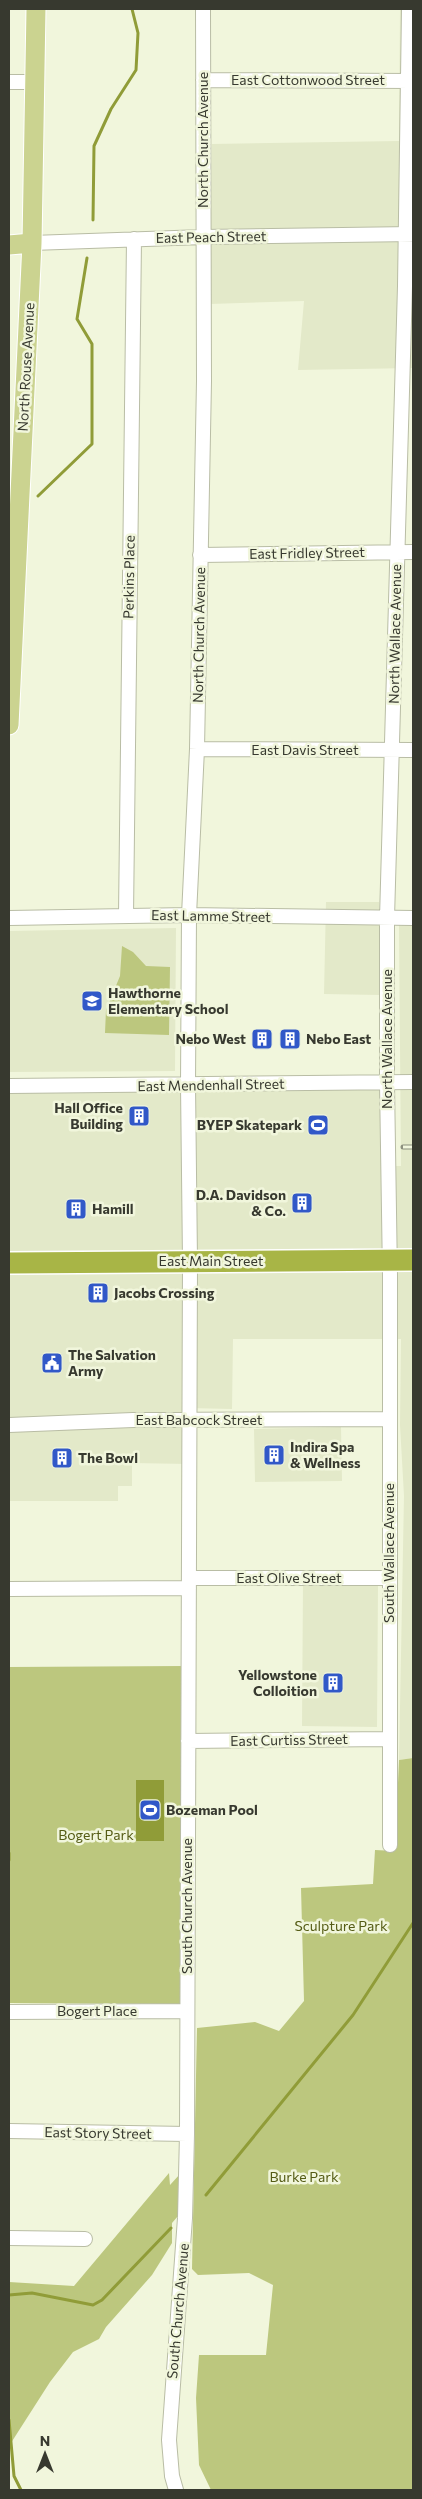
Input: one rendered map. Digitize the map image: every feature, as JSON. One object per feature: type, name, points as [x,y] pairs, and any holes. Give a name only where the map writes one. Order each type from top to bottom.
[{"type":"highway","name":"East Main Street","points":[[9,1263],[413,1260]]},
{"type":"main road","name":"North Rouse Avenue","points":[[9,725],[32,243],[36,9]]},
{"type":"main road","name":"East Peach Street","points":[[9,245],[32,243]]},
{"type":"street","name":"North Church Avenue","points":[[190,1261],[189,915],[197,749],[204,382],[203,9]]},
{"type":"street","name":"North Wallace Avenue","points":[[390,1260],[386,1082],[387,918],[397,552],[409,234],[410,9]]},
{"type":"street","name":"East Cottonwood Street","points":[[203,80],[411,81]]},
{"type":"street","points":[[9,82],[35,82]]},
{"type":"street","name":"East Peach Street","points":[[32,243],[134,238],[409,234]]},
{"type":"street","name":"Perkins Place","points":[[126,916],[134,238]]},
{"type":"street","name":"East Fridley Street","points":[[200,555],[413,552]]},
{"type":"street","name":"East Davis Street","points":[[197,749],[413,750]]},
{"type":"street","name":"East Lamme Street","points":[[9,918],[189,915],[413,918]]},
{"type":"street","name":"East Mendenhall Street","points":[[9,1086],[413,1082]]},
{"type":"street","name":"South Wallace Avenue","points":[[390,1260],[390,1845]]},
{"type":"street","name":"South Church Avenue","points":[[176,2490],[172,2476],[169,2440],[185,2227],[187,2134],[190,1261]]},
{"type":"street","name":"East Babcock Street","points":[[9,1425],[48,1422],[390,1419]]},
{"type":"street","name":"East Olive Street","points":[[9,1590],[389,1578]]},
{"type":"street","name":"East Curtiss Street","points":[[188,1741],[389,1739]]},
{"type":"street","name":"Bogert Place","points":[[9,2012],[186,2011]]},
{"type":"street","name":"East Story Street","points":[[9,2132],[187,2134]]},
{"type":"street","points":[[9,2238],[85,2240]]},
{"type":"shaded area","points":[[400,9],[413,9],[413,368],[298,370],[304,301],[210,304],[212,144],[399,141]]},
{"type":"shaded area","points":[[326,902],[379,902],[380,995],[324,994]]},
{"type":"shaded area","points":[[413,924],[413,1758],[399,1760],[404,1496],[400,1425],[401,1339],[233,1339],[232,1409],[188,1408],[188,1464],[132,1463],[132,1486],[118,1486],[118,1501],[9,1501],[9,1092],[383,1089],[385,1166],[401,1166],[399,925]]},
{"type":"shaded area","name":"Hawthorne Elementary School","points":[[176,928],[175,1071],[9,1072],[9,931]]},
{"type":"shaded area","points":[[341,1427],[342,1481],[255,1482],[254,1429]]},
{"type":"shaded area","points":[[303,1584],[378,1585],[377,1727],[302,1726]]},
{"type":"shaded area","name":"Bozeman Pool","points":[[136,1780],[164,1780],[164,1841],[136,1841]]},
{"type":"green space","points":[[122,946],[133,952],[146,966],[170,967],[169,1035],[105,1033],[106,1010],[120,976]]},
{"type":"green space","name":"Bogert Park","points":[[184,1666],[182,2004],[9,2003],[9,1667]]},
{"type":"green space","name":"Burke Park","points":[[413,1758],[413,2490],[211,2490],[199,2465],[196,2398],[199,2355],[266,2355],[273,2285],[249,2273],[198,2275],[192,2269],[197,2028],[255,2022],[279,2031],[304,2001],[301,1888],[373,1884],[375,1850],[395,1851],[399,1760]]},
{"type":"green space","points":[[169,2173],[170,2185],[180,2174],[178,2216],[172,2223],[172,2243],[152,2275],[106,2327],[99,2339],[73,2352],[50,2382],[9,2446],[9,2282],[74,2286]]},
{"type":"waterway","points":[[93,220],[94,146],[111,109],[136,70],[138,33],[132,9]]},
{"type":"waterway","points":[[38,496],[92,444],[92,344],[77,319],[87,258]]},
{"type":"waterway","points":[[9,1853],[9,1860]]},
{"type":"waterway","points":[[206,2195],[353,2015],[413,1923]]},
{"type":"waterway","points":[[9,2295],[32,2293],[93,2305],[102,2300],[171,2228]]},
{"type":"waterway","points":[[9,2420],[14,2476],[21,2490]]},
{"type":"railway","points":[[403,1147],[413,1147]]},
{"type":"place","name":"Hawthorne Elementary School","points":[[92,1001]]},
{"type":"place","name":"Nebo West","points":[[262,1039]]},
{"type":"place","name":"Nebo East","points":[[290,1039]]},
{"type":"place","name":"Hall Office Building","points":[[139,1116]]},
{"type":"place","name":"BYEP Skatepark","points":[[318,1125]]},
{"type":"place","name":"D.A. Davidson & Co.","points":[[302,1203]]},
{"type":"place","name":"Hamill","points":[[76,1209]]},
{"type":"place","name":"Jacobs Crossing","points":[[98,1293]]},
{"type":"place","name":"The Salvation Army","points":[[52,1363]]},
{"type":"place","name":"Indira Spa & Wellness","points":[[274,1455]]},
{"type":"place","name":"The Bowl","points":[[62,1458]]},
{"type":"place","name":"Yellowstone Colloition","points":[[333,1683]]},
{"type":"place","name":"Bozeman Pool","points":[[150,1810]]},
{"type":"park label","name":"Sculpture Park","points":[[341,1926]]}]
